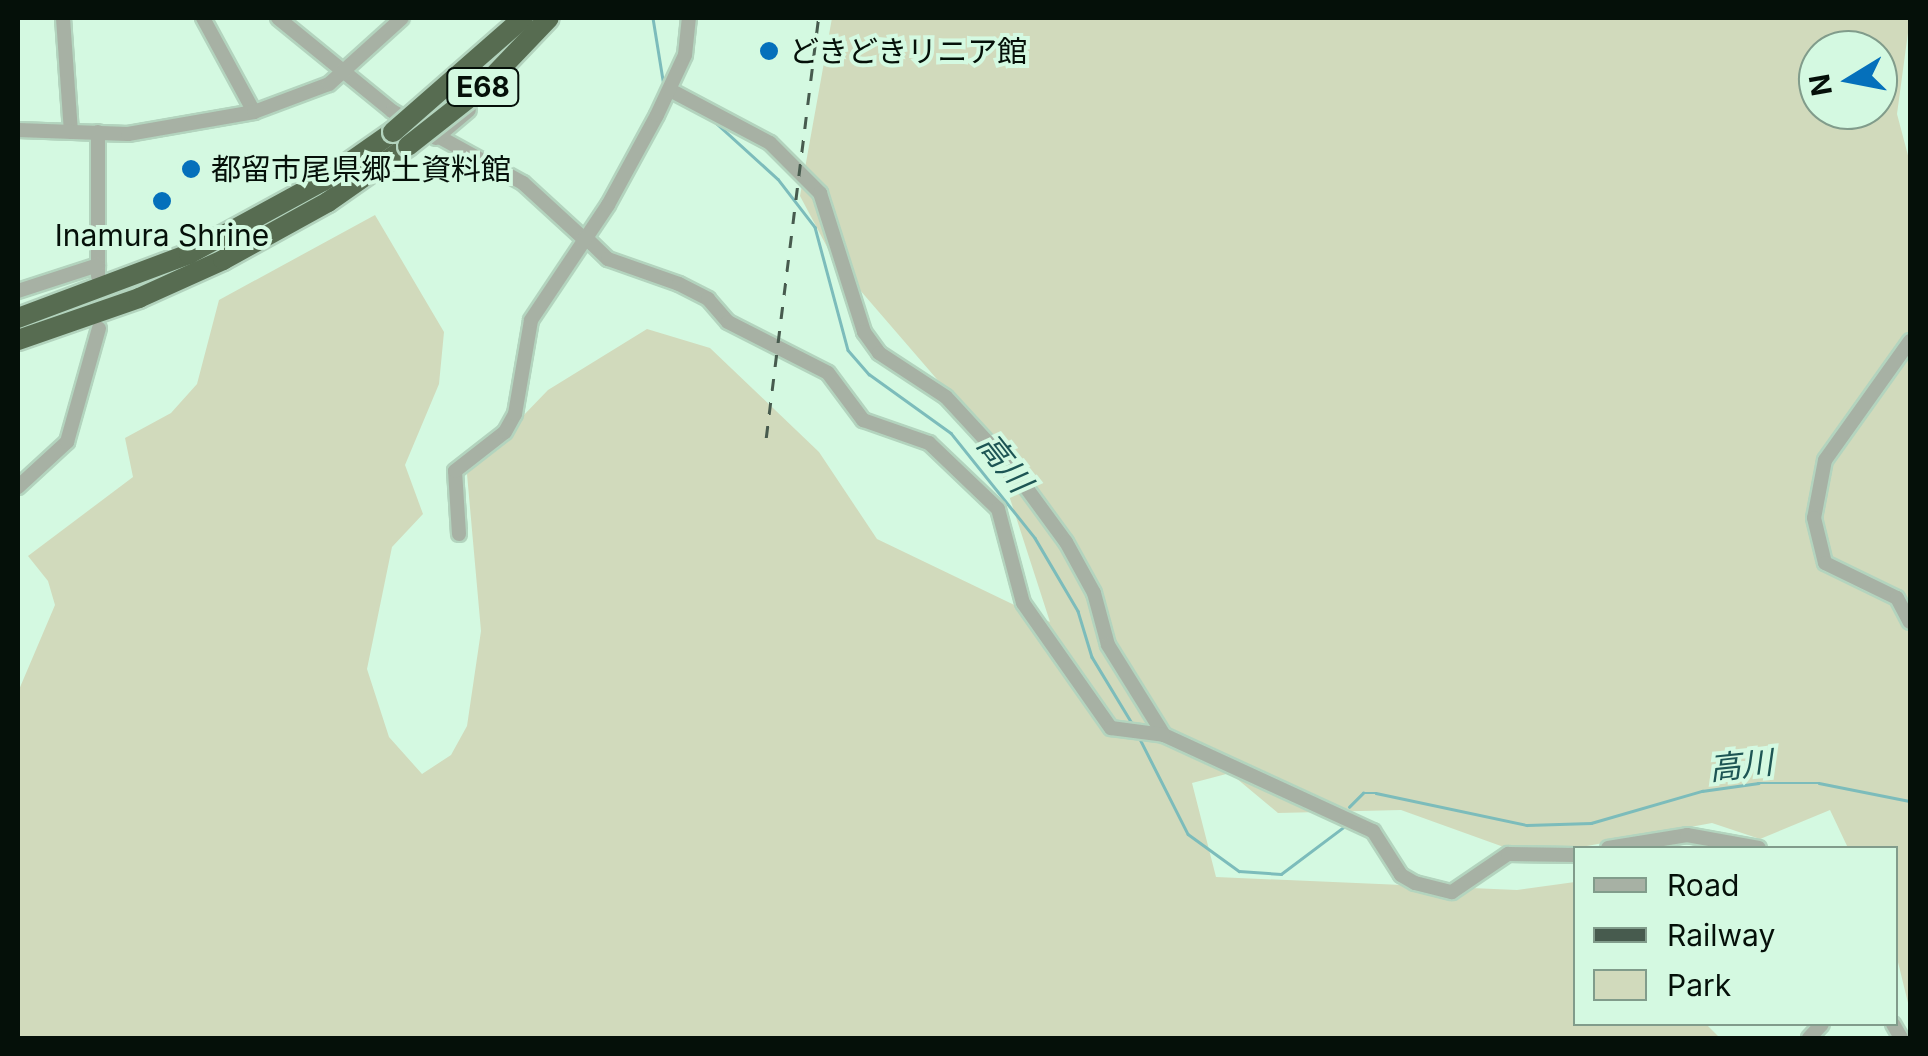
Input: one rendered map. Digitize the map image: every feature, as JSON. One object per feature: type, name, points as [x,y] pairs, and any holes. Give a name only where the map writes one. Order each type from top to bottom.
[{"type":"highway","name":"E68","points":[[18,340],[139,298],[223,260],[328,202],[400,139],[523,18]]},
{"type":"highway","name":"E68","points":[[18,318],[190,254],[400,139],[483,86],[549,18]]},
{"type":"street","points":[[63,18],[71,132]]},
{"type":"street","points":[[203,18],[254,112]]},
{"type":"street","points":[[278,18],[314,43],[340,74],[436,138],[510,174],[608,259],[679,284],[708,300],[728,322],[828,373],[864,420],[930,444],[998,508],[1023,603],[1110,728],[1164,735],[1373,831],[1401,875],[1415,883],[1452,892],[1508,854],[1573,855]]},
{"type":"street","points":[[18,130],[157,131],[254,112],[309,94],[340,74],[402,18]]},
{"type":"street","points":[[436,138],[562,18]]},
{"type":"street","points":[[681,18],[685,56]]},
{"type":"street","points":[[459,534],[455,471],[505,432],[515,414],[531,320],[670,90],[685,56],[689,18]]},
{"type":"street","points":[[670,90],[770,142],[820,194],[864,332],[879,353],[959,409],[1025,485],[1074,556],[1094,593],[1108,645],[1164,735]]},
{"type":"street","points":[[18,291],[98,271],[98,132]]},
{"type":"street","points":[[18,487],[67,442],[99,328]]},
{"type":"street","points":[[1910,341],[1824,460],[1814,518],[1825,564],[1897,598],[1910,622]]},
{"type":"street","points":[[1620,846],[1688,835],[1748,846]]},
{"type":"green space","points":[[832,18],[1910,18],[1898,107],[1898,30],[1798,30],[1798,130],[1898,130],[1898,118],[1910,163],[1910,1011],[1898,962],[1898,846],[1847,846],[1830,810],[1760,839],[1712,823],[1573,846],[1573,857],[1551,864],[1401,810],[1278,813],[1230,773],[1192,783],[1216,877],[1517,890],[1573,882],[1573,1026],[1708,1026],[1720,1038],[18,1038],[18,692],[55,605],[48,581],[28,556],[133,477],[125,438],[171,413],[197,384],[219,300],[375,215],[444,332],[439,384],[405,465],[423,514],[392,547],[367,669],[389,737],[422,774],[451,755],[467,726],[481,631],[467,474],[548,390],[647,329],[710,348],[819,452],[877,539],[1050,622],[992,443],[834,260],[800,196]]},
{"type":"waterway","name":"高川","points":[[653,18],[664,86]]},
{"type":"waterway","name":"高川","points":[[714,121],[778,179],[815,227],[848,350],[869,374],[951,433],[1035,538],[1078,611],[1092,657],[1132,723]]},
{"type":"waterway","name":"高川","points":[[1140,739],[1188,834],[1239,871],[1281,874],[1345,826]]},
{"type":"waterway","name":"高川","points":[[1349,807],[1363,793],[1376,793],[1527,825],[1591,823],[1702,791],[1758,783],[1819,783],[1910,801]]},
{"type":"railway","points":[[766,438],[818,18]]},
{"type":"place","name":"どきどきリニア館","points":[[769,51]]},
{"type":"place","name":"都留市尾県郷土資料館","points":[[191,169]]},
{"type":"place","name":"Inamura Shrine","points":[[162,201]]}]
